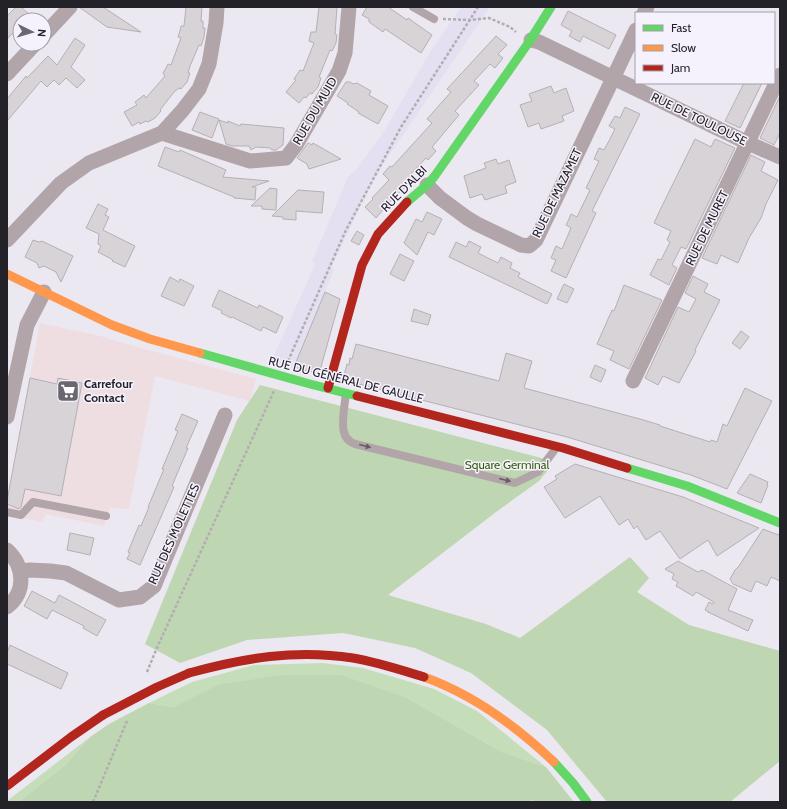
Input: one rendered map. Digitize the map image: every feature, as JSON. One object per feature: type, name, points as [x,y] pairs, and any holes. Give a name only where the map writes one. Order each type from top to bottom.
[{"type":"street","points":[[52,26],[70,7]]},
{"type":"street","points":[[7,240],[61,183],[89,163],[162,132],[182,111],[199,90],[209,64],[216,23],[217,7]]},
{"type":"street","name":"RUE DU MUID","points":[[162,132],[250,161],[286,158],[296,145],[338,71],[345,54],[349,7]]},
{"type":"street","name":"RUE D'ALBI","points":[[328,388],[362,265],[378,234],[405,203],[427,185],[434,177],[530,41],[551,7]]},
{"type":"street","name":"RUE DE MAZAMET","points":[[427,185],[440,198],[477,224],[521,245],[529,246],[536,240],[635,32]]},
{"type":"street","name":"RUE DE TOULOUSE","points":[[530,41],[539,42],[780,157]]},
{"type":"street","points":[[7,74],[28,52]]},
{"type":"street","name":"RUE DE MURET","points":[[633,381],[780,75]]},
{"type":"street","name":"RUE DU GÉNÉRAL DE GAULLE","points":[[7,274],[112,325],[150,340],[281,376],[557,446],[687,486],[780,521]]},
{"type":"street","points":[[7,417],[27,325],[44,292]]},
{"type":"street","name":"RUE DES MOLETTES","points":[[20,571],[43,570],[66,573],[119,600],[140,597],[154,586],[225,416]]},
{"type":"street","points":[[7,550],[15,559],[20,571],[21,580],[16,596],[7,606]]},
{"type":"street","points":[[7,786],[71,737],[103,715],[157,687],[189,673],[223,663],[254,658],[311,655],[335,656],[392,667],[421,676],[453,689],[485,708],[511,726],[537,747],[562,771],[587,802]]},
{"type":"lane","points":[[413,7],[434,19]]},
{"type":"lane","points":[[346,392],[343,422],[344,433],[350,442],[355,444],[515,483],[538,472],[557,446]]},
{"type":"lane","points":[[7,512],[21,515],[33,502],[106,516]]},
{"type":"path","points":[[145,678],[346,230],[401,127],[478,7]]},
{"type":"path","points":[[434,19],[470,20],[489,18],[510,27],[530,41]]},
{"type":"path","points":[[93,802],[128,719]]},
{"type":"shaded area","points":[[461,7],[490,7],[379,170],[331,268],[334,270],[293,368],[271,362],[316,263],[312,262],[348,177],[357,169],[385,130],[429,54]]},
{"type":"shaded area","points":[[40,323],[100,336],[256,379],[250,401],[155,376],[129,509],[110,508],[104,526],[46,514],[42,522],[7,515],[7,499]]},
{"type":"green space","name":"Square Germinal","points":[[260,385],[549,460],[548,470],[539,481],[388,595],[486,624],[520,638],[630,557],[649,578],[637,592],[689,625],[780,651],[780,761],[730,802],[607,802],[547,730],[471,673],[415,648],[343,633],[247,640],[180,663],[145,644],[237,420]]},
{"type":"green space","points":[[323,663],[363,668],[434,689],[477,711],[546,767],[502,752],[407,698],[217,685],[173,707],[149,703],[192,682],[254,665]]},
{"type":"green space","points":[[282,675],[341,675],[407,698],[502,752],[546,767],[574,802],[535,802],[532,800],[530,802],[19,802],[65,765],[90,737],[109,724],[149,703],[173,707],[217,685]]},
{"type":"green space","points":[[90,737],[65,765],[19,802],[7,802],[7,801]]},
{"type":"building","points":[[16,7],[21,7],[27,12],[12,12],[12,34],[7,39],[7,16]]},
{"type":"building","points":[[79,7],[103,7],[141,32],[107,27]]},
{"type":"building","points":[[186,7],[202,7],[201,21],[203,21],[203,28],[205,28],[201,46],[199,45],[190,66],[188,73],[190,73],[187,82],[181,89],[179,88],[174,92],[155,118],[140,124],[139,122],[132,126],[124,112],[137,105],[135,102],[144,95],[146,98],[165,76],[163,73],[168,64],[171,65],[181,38],[178,37],[181,26],[184,26]]},
{"type":"building","points":[[319,7],[337,7],[335,34],[337,35],[336,43],[332,51],[330,50],[319,77],[321,78],[318,87],[312,94],[310,93],[306,98],[304,97],[299,103],[286,92],[296,80],[294,79],[300,70],[303,71],[314,43],[309,41],[311,32],[316,32]]},
{"type":"building","points":[[367,7],[388,7],[407,20],[408,18],[432,35],[421,53],[385,29],[383,32],[369,22],[369,19],[362,15]]},
{"type":"building","points":[[568,11],[616,35],[609,49],[583,36],[580,42],[569,36],[572,31],[561,25]]},
{"type":"building","points":[[496,36],[507,45],[498,54],[503,58],[495,68],[490,64],[474,81],[479,85],[455,111],[459,115],[432,147],[436,151],[428,160],[426,158],[410,175],[415,179],[396,195],[376,218],[365,207],[389,180],[383,174],[390,166],[392,167],[432,123],[427,119],[451,92],[447,89]]},
{"type":"building","points":[[75,38],[85,45],[71,67],[85,80],[77,88],[66,78],[59,85],[54,80],[47,87],[41,81],[7,121],[7,99],[26,76],[27,78],[48,56],[57,65]]},
{"type":"building","points":[[346,82],[353,84],[357,83],[371,91],[369,95],[388,106],[378,124],[358,113],[359,112],[347,104],[348,103],[337,96]]},
{"type":"building","points":[[744,84],[762,84],[740,128],[725,121]]},
{"type":"building","points":[[551,86],[554,93],[566,88],[574,111],[562,116],[564,121],[541,129],[539,123],[528,127],[520,105],[532,101],[529,94]]},
{"type":"building","points":[[780,96],[780,133],[774,145],[760,138]]},
{"type":"building","points":[[625,107],[640,114],[592,211],[596,213],[566,278],[551,271],[556,260],[551,258],[556,246],[562,249],[571,228],[566,225],[571,214],[577,217],[590,190],[586,188],[599,161],[594,159],[599,148],[604,150],[615,129],[609,126],[615,116],[620,118]]},
{"type":"building","points":[[200,112],[219,119],[212,138],[192,130]]},
{"type":"building","points":[[219,120],[228,123],[228,121],[240,126],[241,124],[284,128],[283,145],[276,150],[256,147],[251,150],[249,146],[232,146],[226,144]]},
{"type":"building","points":[[695,139],[711,147],[715,139],[735,148],[686,249],[681,247],[672,265],[677,268],[669,285],[650,275],[658,259],[661,260],[670,242],[667,240],[671,231],[654,223]]},
{"type":"building","points":[[308,143],[312,145],[313,143],[341,159],[309,169],[307,164],[297,158]]},
{"type":"building","points":[[165,147],[179,152],[180,150],[226,170],[223,177],[269,181],[252,187],[256,187],[255,200],[234,198],[158,166]]},
{"type":"building","points":[[751,155],[765,162],[761,171],[778,180],[738,263],[721,255],[717,264],[702,258]]},
{"type":"building","points":[[496,159],[498,164],[509,160],[516,182],[505,186],[507,193],[485,200],[482,194],[470,198],[464,176],[486,168],[484,163]]},
{"type":"building","points":[[270,188],[277,189],[276,210],[262,209],[262,206],[251,206]]},
{"type":"building","points":[[298,190],[324,192],[322,213],[296,211],[296,220],[272,216]]},
{"type":"building","points":[[98,204],[108,209],[105,215],[109,217],[103,230],[135,246],[125,267],[98,252],[101,246],[98,244],[99,234],[86,228]]},
{"type":"building","points":[[427,212],[442,219],[434,235],[428,232],[417,255],[404,243],[416,219],[422,222]]},
{"type":"building","points":[[357,231],[364,235],[359,245],[351,241]]},
{"type":"building","points":[[33,240],[39,242],[42,241],[73,256],[61,282],[56,272],[44,266],[39,268],[37,263],[25,257]]},
{"type":"building","points":[[469,241],[481,247],[478,253],[498,263],[501,257],[512,263],[510,268],[520,273],[518,277],[552,294],[547,304],[449,257],[456,242],[466,247]]},
{"type":"building","points":[[400,254],[414,261],[404,281],[390,274]]},
{"type":"building","points":[[693,276],[708,284],[704,292],[720,300],[679,383],[663,376],[658,385],[645,378],[678,307],[689,312],[696,299],[685,293]]},
{"type":"building","points":[[170,277],[179,282],[180,279],[194,286],[184,306],[161,296]]},
{"type":"building","points":[[564,284],[574,289],[567,303],[557,299]]},
{"type":"building","points":[[624,285],[662,300],[629,369],[610,360],[614,351],[597,344],[612,310],[614,311]]},
{"type":"building","points":[[219,290],[258,308],[259,305],[283,317],[276,333],[263,327],[261,331],[221,313],[222,311],[212,306]]},
{"type":"building","points":[[325,292],[340,299],[319,374],[294,367]]},
{"type":"building","points":[[414,309],[431,315],[428,325],[411,321]]},
{"type":"building","points":[[741,331],[749,337],[740,349],[732,343]]},
{"type":"building","points":[[356,344],[499,381],[506,353],[532,361],[524,388],[640,419],[710,442],[711,440],[717,442],[723,424],[727,426],[745,388],[772,401],[727,489],[691,475],[567,437],[343,380],[347,364],[349,365],[350,358],[352,359]]},
{"type":"building","points":[[595,365],[606,370],[601,382],[590,377]]},
{"type":"building","points":[[30,378],[57,384],[58,378],[82,383],[61,496],[25,489],[21,507],[19,509],[7,504],[7,501]]},
{"type":"building","points":[[182,414],[198,421],[172,486],[174,487],[140,565],[127,559],[130,553],[128,552],[139,525],[141,526],[164,469],[162,469],[178,431],[175,430]]},
{"type":"building","points":[[575,464],[683,497],[759,528],[717,556],[708,540],[680,559],[660,531],[646,540],[637,526],[634,529],[628,519],[619,525],[600,496],[565,518],[544,487],[557,479],[555,476]]},
{"type":"building","points":[[750,474],[768,482],[761,503],[737,493]]},
{"type":"building","points":[[763,529],[780,535],[780,581],[771,577],[767,586],[756,581],[751,592],[733,584],[730,579]]},
{"type":"building","points":[[70,533],[94,538],[90,555],[67,550]]},
{"type":"building","points":[[678,561],[698,572],[702,570],[737,589],[728,610],[753,620],[748,631],[705,610],[709,602],[713,604],[714,602],[696,592],[693,596],[676,586],[678,582],[672,579],[674,574],[665,569]]},
{"type":"building","points":[[32,591],[55,603],[59,595],[106,620],[97,636],[83,628],[84,626],[52,610],[47,619],[24,606]]},
{"type":"building","points":[[10,645],[68,673],[61,689],[7,664],[7,653]]},
{"type":"traffic: fast","points":[[407,202],[434,177],[529,42],[551,7]]},
{"type":"traffic: fast","points":[[200,353],[357,396]]},
{"type":"traffic: fast","points":[[627,468],[687,486],[780,523]]},
{"type":"traffic: fast","points":[[554,762],[573,783],[587,802]]},
{"type":"traffic: slow","points":[[7,274],[112,325],[150,339],[200,353]]},
{"type":"traffic: slow","points":[[424,677],[442,684],[493,713],[525,736],[554,762]]},
{"type":"traffic: jam","points":[[328,388],[362,265],[378,234],[407,202]]},
{"type":"traffic: jam","points":[[357,396],[563,448],[627,468]]},
{"type":"traffic: jam","points":[[189,673],[250,659],[270,656],[311,654],[353,658],[389,666],[424,677]]},
{"type":"traffic: jam","points":[[103,715],[157,687],[189,673]]},
{"type":"traffic: jam","points":[[7,786],[71,737],[103,715]]},
{"type":"place","name":"Carrefour Contact","points":[[68,391]]}]
